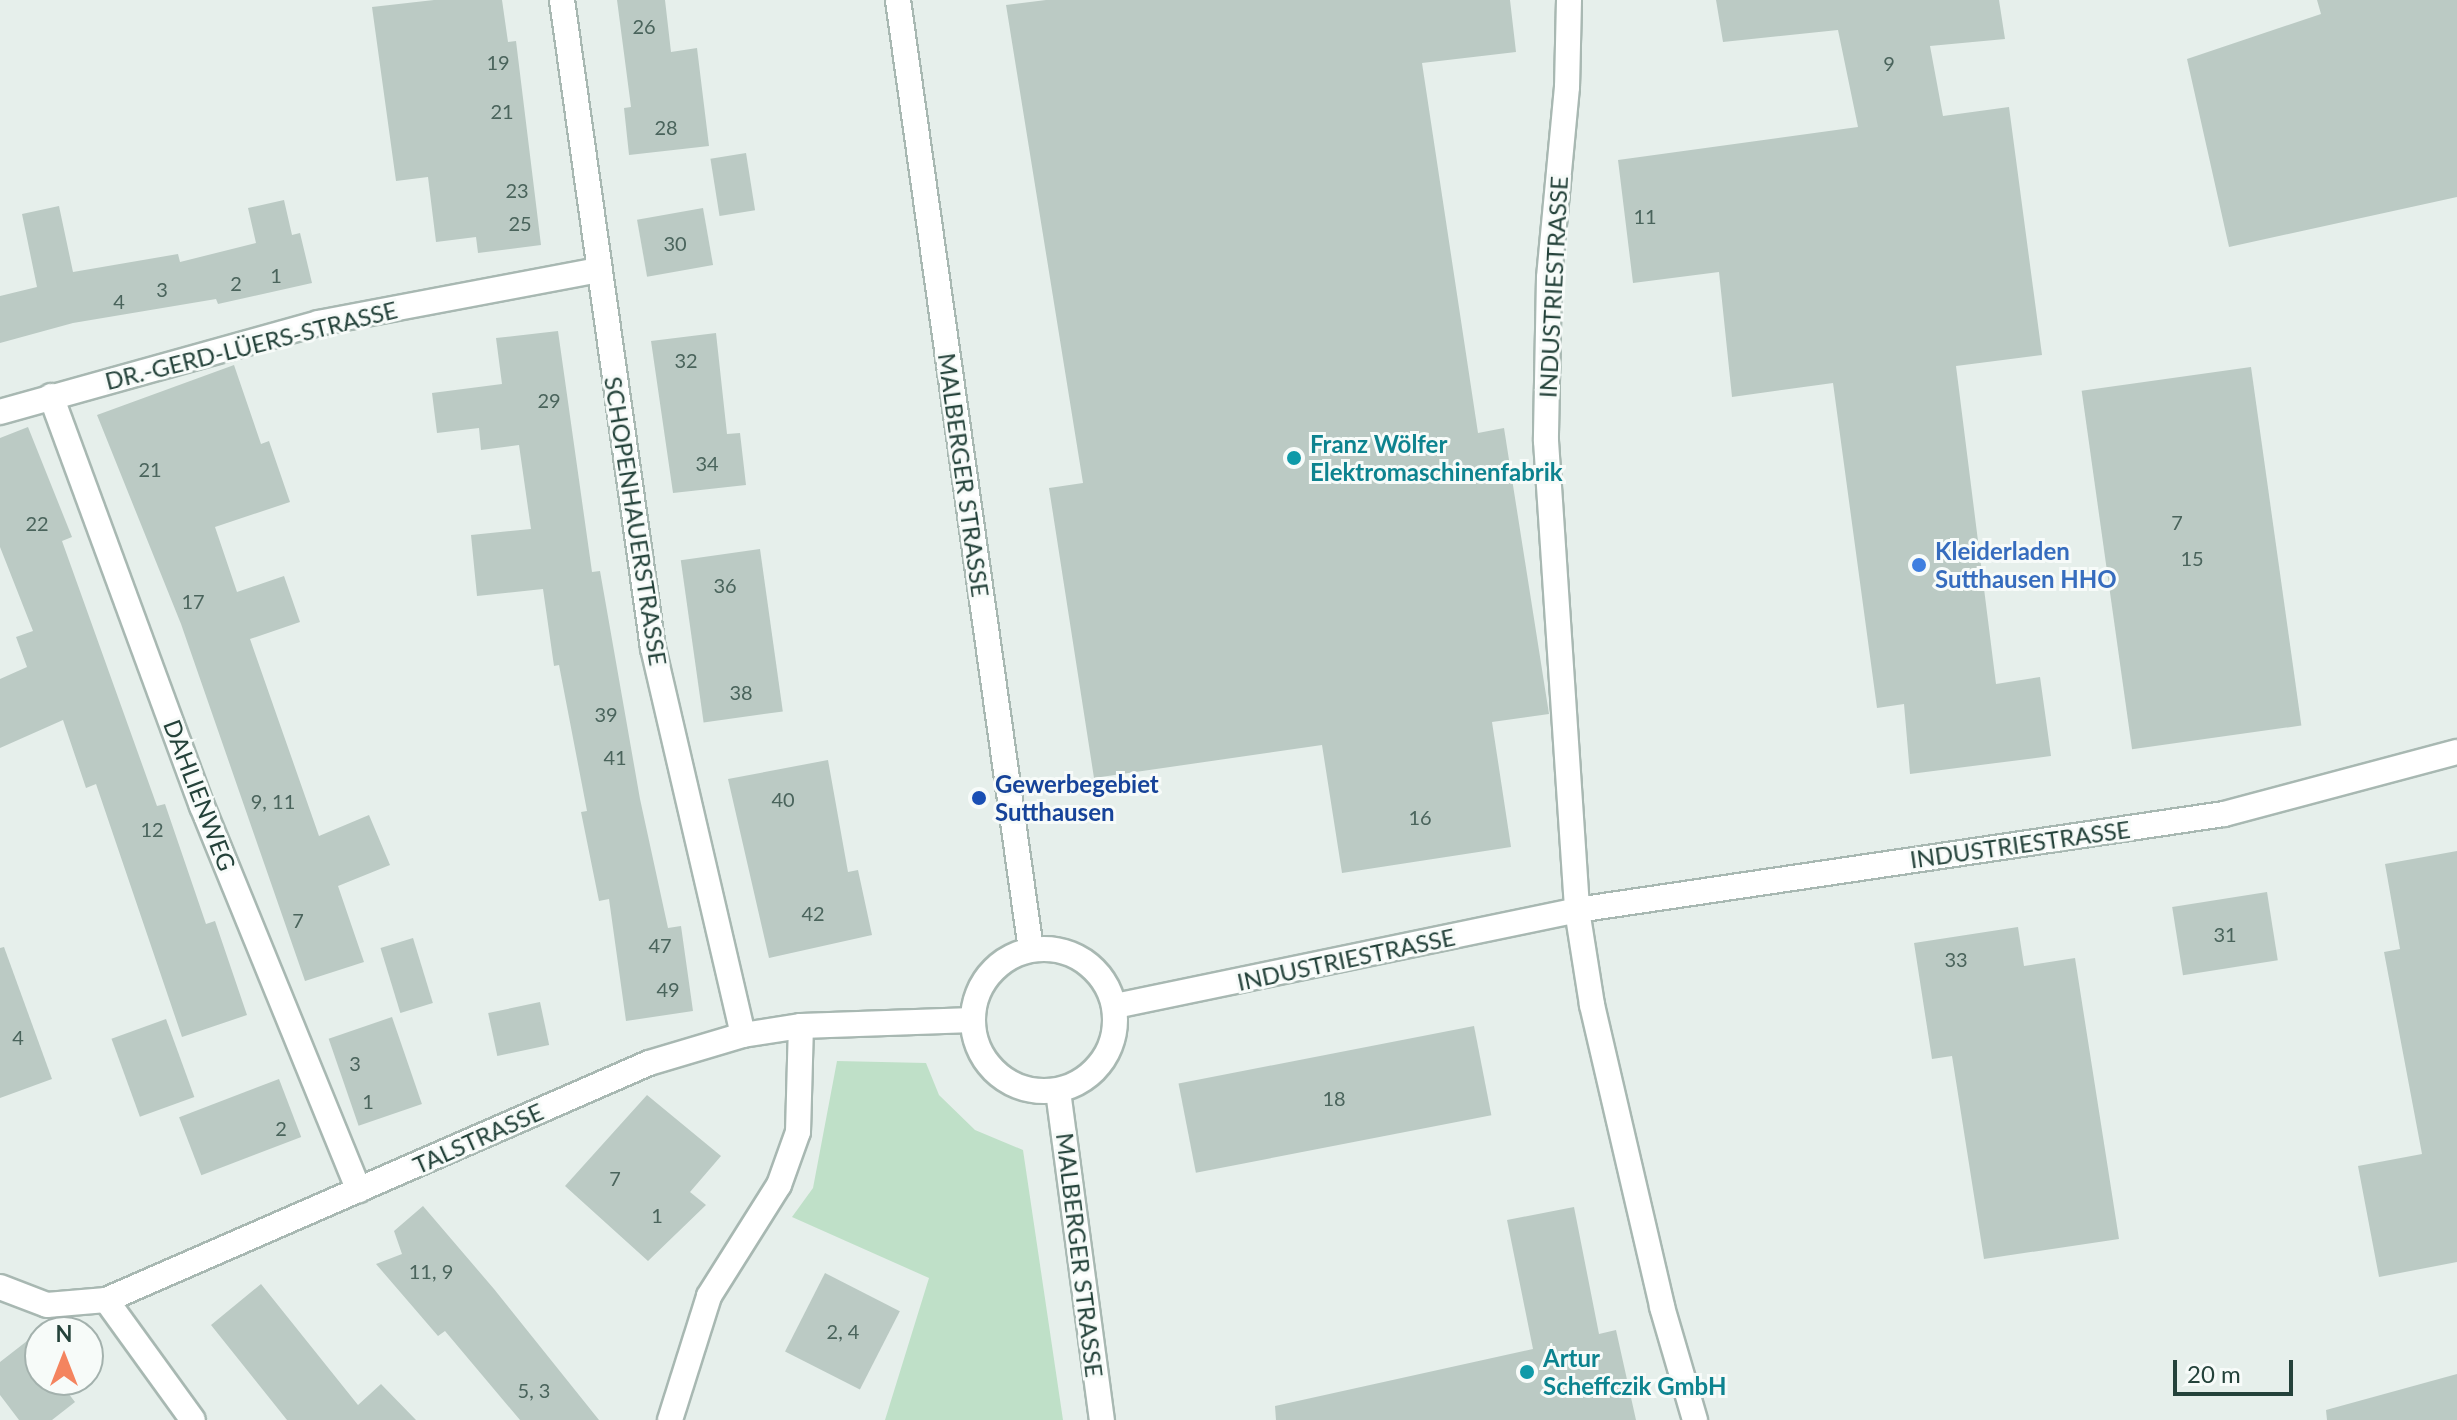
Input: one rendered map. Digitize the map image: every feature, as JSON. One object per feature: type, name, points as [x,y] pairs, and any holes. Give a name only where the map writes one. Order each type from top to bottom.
[{"type":"street","name":"SCHOPENHAUERSTRASSE","points":[[562,0],[653,648],[743,1035]]},
{"type":"street","name":"MALBERGER STRASSE","points":[[898,0],[1031,950]]},
{"type":"street","name":"INDUSTRIESTRASSE","points":[[1569,0],[1567,87],[1549,278],[1546,441],[1577,910],[1595,1020],[1662,1307],[1695,1420]]},
{"type":"street","name":"DR.-GERD-LÜERS-STRASSE","points":[[0,412],[318,323],[598,270]]},
{"type":"street","name":"DAHLIENWEG","points":[[51,396],[202,806],[359,1190]]},
{"type":"street","name":"INDUSTRIESTRASSE","points":[[1115,1006],[1577,910],[2224,814],[2457,752]]},
{"type":"street","points":[[1053,949],[1084,961],[1107,985],[1115,1006],[1110,1050],[1080,1083],[1058,1091],[1017,1087],[998,1075],[980,1050],[973,1020],[989,974],[1008,958],[1031,950],[1053,949]]},
{"type":"street","name":"TALSTRASSE","points":[[0,1287],[47,1305],[106,1300],[649,1063],[743,1035],[801,1026],[973,1020]]},
{"type":"street","points":[[670,1420],[709,1296],[779,1185],[798,1132],[801,1026]]},
{"type":"street","name":"MALBERGER STRASSE","points":[[1058,1091],[1102,1420]]},
{"type":"street","points":[[106,1300],[193,1420]]},
{"type":"green space","points":[[837,1061],[926,1063],[939,1095],[975,1130],[1023,1150],[1063,1420],[885,1420],[929,1278],[792,1217],[813,1188]]},
{"type":"building","points":[[434,0],[502,0],[508,42],[516,41],[541,245],[478,253],[476,237],[436,242],[428,177],[396,181],[372,7]]},
{"type":"building","points":[[617,0],[665,0],[671,52],[697,48],[709,146],[629,155],[624,108],[631,107]]},
{"type":"building","name":"Franz Wölfer Elektromaschinenfabrik","points":[[1046,0],[1510,0],[1516,52],[1422,63],[1478,433],[1504,428],[1549,714],[1492,722],[1511,847],[1342,873],[1322,745],[1094,778],[1049,488],[1083,483],[1006,5]]},
{"type":"building","points":[[1716,0],[1999,0],[2005,39],[1930,46],[1943,116],[2009,107],[2042,355],[1956,366],[1996,684],[2040,677],[2051,756],[1910,774],[1904,704],[1877,708],[1833,383],[1732,397],[1719,272],[1633,283],[1618,160],[1858,127],[1838,30],[1723,42]]},
{"type":"building","points":[[2317,0],[2457,0],[2457,197],[2229,247],[2187,59],[2321,14]]},
{"type":"building","points":[[746,153],[755,210],[720,216],[710,159]]},
{"type":"building","points":[[284,200],[292,235],[300,233],[312,283],[218,304],[216,299],[73,323],[0,343],[0,296],[37,287],[22,214],[59,206],[73,272],[178,254],[180,262],[256,243],[248,208]]},
{"type":"building","points":[[703,208],[713,265],[647,277],[637,220]]},
{"type":"building","points":[[558,331],[592,572],[600,571],[640,799],[668,928],[681,926],[693,1011],[626,1021],[609,899],[599,901],[581,812],[587,811],[559,665],[554,666],[543,589],[477,596],[471,535],[531,529],[519,445],[481,450],[479,428],[437,433],[432,393],[502,384],[496,338]]},
{"type":"building","points":[[716,333],[727,434],[740,433],[746,485],[673,493],[651,341]]},
{"type":"building","points":[[234,365],[261,444],[269,441],[290,502],[215,527],[237,592],[284,576],[300,622],[250,639],[319,836],[369,815],[390,865],[338,886],[364,962],[305,981],[181,624],[97,415]]},
{"type":"building","points":[[2251,367],[2301,725],[2132,749],[2082,391]]},
{"type":"building","points":[[28,427],[72,537],[62,541],[157,806],[165,804],[206,924],[215,921],[247,1015],[182,1037],[96,784],[86,788],[63,720],[0,748],[0,679],[27,667],[16,637],[33,631],[0,547],[0,438]]},
{"type":"building","points":[[760,549],[783,711],[704,723],[681,560]]},
{"type":"building","points":[[828,760],[848,872],[858,870],[872,935],[769,958],[728,779]]},
{"type":"building","points":[[2457,851],[2457,1262],[2379,1277],[2358,1166],[2422,1154],[2384,952],[2400,949],[2385,864]]},
{"type":"building","points":[[2267,892],[2278,960],[2183,975],[2172,907]]},
{"type":"building","points":[[2018,927],[2024,966],[2075,958],[2119,1239],[1984,1259],[1952,1056],[1932,1059],[1914,943]]},
{"type":"building","points":[[413,938],[433,1003],[400,1013],[380,948]]},
{"type":"building","points":[[4,947],[52,1079],[0,1098],[0,948]]},
{"type":"building","points":[[540,1002],[549,1045],[497,1056],[488,1013]]},
{"type":"building","points":[[392,1017],[422,1104],[359,1126],[329,1039]]},
{"type":"building","points":[[166,1019],[194,1097],[140,1117],[111,1039]]},
{"type":"building","points":[[1474,1026],[1491,1115],[1196,1173],[1179,1083]]},
{"type":"building","points":[[279,1079],[301,1137],[201,1175],[179,1117]]},
{"type":"building","points":[[647,1095],[721,1156],[690,1192],[706,1205],[648,1261],[565,1186]]},
{"type":"building","points":[[423,1206],[599,1420],[520,1420],[445,1331],[438,1336],[376,1264],[402,1254],[394,1231]]},
{"type":"building","name":"Artur Scheffczik GmbH","points":[[1574,1207],[1599,1334],[1616,1330],[1636,1420],[1276,1420],[1275,1406],[1533,1349],[1507,1220]]},
{"type":"building","points":[[825,1273],[900,1311],[860,1390],[785,1351]]},
{"type":"building","points":[[261,1284],[358,1405],[381,1384],[416,1420],[287,1420],[211,1325]]},
{"type":"building","points":[[24,1343],[24,1396],[70,1396],[75,1402],[52,1420],[19,1420],[0,1395],[0,1362]]},
{"type":"building","points":[[2457,1374],[2457,1420],[2327,1420],[2326,1410]]},
{"type":"place","name":"Franz Wölfer Elektromaschinenfabrik","points":[[1294,458]]},
{"type":"place","name":"Kleiderladen Sutthausen HHO","points":[[1919,565]]},
{"type":"place","name":"Gewerbegebiet Sutthausen","points":[[979,798]]},
{"type":"place","name":"Artur Scheffczik GmbH","points":[[1527,1372]]}]
